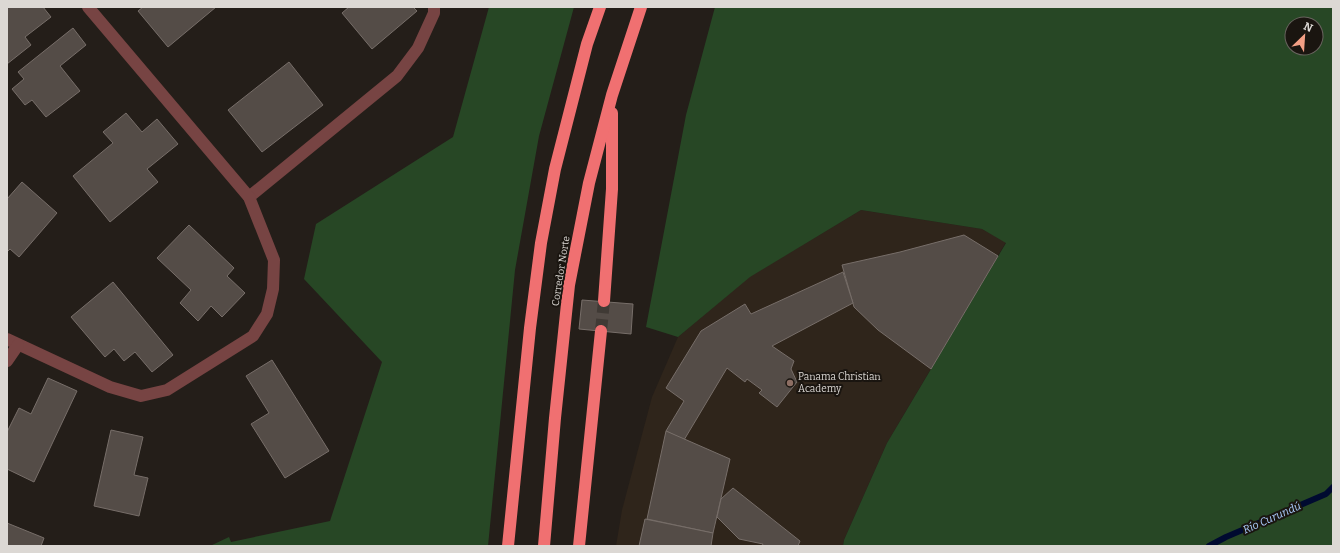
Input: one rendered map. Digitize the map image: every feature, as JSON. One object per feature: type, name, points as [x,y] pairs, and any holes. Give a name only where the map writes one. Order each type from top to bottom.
[{"type":"highway","points":[[508,546],[530,328],[541,243],[557,161],[587,44],[600,7]]},
{"type":"highway","name":"Corredor Norte","points":[[544,546],[555,418],[569,285],[589,183],[612,95],[641,7]]},
{"type":"highway","points":[[604,301],[612,189],[612,95]]},
{"type":"highway","points":[[579,546],[601,331]]},
{"type":"street","points":[[7,339],[110,387],[141,396],[168,390],[246,341],[253,336],[267,314],[273,289],[274,260],[249,197],[88,7]]},
{"type":"street","points":[[249,197],[397,76],[418,48],[434,13],[434,7]]},
{"type":"street","points":[[7,361],[18,345]]},
{"type":"shaded area","name":"Panama Christian Academy","points":[[861,210],[982,229],[1006,242],[887,443],[844,540],[843,546],[616,546],[622,510],[652,397],[678,337],[749,277]]},
{"type":"green space","points":[[489,7],[574,7],[539,136],[515,270],[488,546],[210,546],[229,537],[231,542],[330,521],[382,362],[304,279],[316,224],[453,137]]},
{"type":"green space","points":[[715,7],[1333,7],[1333,546],[843,546],[844,540],[887,443],[1006,243],[982,229],[861,210],[750,277],[678,337],[646,327],[686,115]]},
{"type":"building","points":[[7,7],[43,7],[51,17],[25,37],[31,45],[7,64]]},
{"type":"building","points":[[143,7],[216,7],[168,47],[138,11]]},
{"type":"building","points":[[349,7],[413,7],[417,11],[372,49],[342,13]]},
{"type":"building","points":[[73,28],[86,45],[60,66],[80,91],[46,117],[32,100],[25,105],[12,89],[24,79],[18,72]]},
{"type":"building","points":[[289,62],[323,105],[262,152],[228,110]]},
{"type":"building","points":[[126,113],[142,132],[157,119],[178,144],[147,169],[158,182],[110,222],[73,176],[113,143],[103,132]]},
{"type":"building","points":[[22,182],[57,213],[19,257],[10,249],[7,252],[7,199]]},
{"type":"building","points":[[189,225],[234,268],[227,276],[245,293],[222,317],[211,306],[198,321],[180,303],[191,290],[157,258]]},
{"type":"building","points":[[964,235],[998,256],[931,369],[878,330],[854,307],[842,265],[900,252]]},
{"type":"building","points":[[843,272],[853,303],[772,346],[794,361],[791,369],[797,382],[777,407],[759,393],[762,390],[747,379],[745,382],[727,368],[684,440],[666,431],[684,401],[666,388],[701,331],[745,304],[751,314]]},
{"type":"building","points":[[113,282],[173,355],[152,372],[135,352],[124,361],[114,349],[105,357],[71,317]]},
{"type":"building","points":[[582,300],[633,304],[631,334],[579,329]]},
{"type":"building","points":[[272,360],[329,451],[285,478],[251,424],[269,413],[246,376]]},
{"type":"building","points":[[48,378],[77,391],[34,482],[7,469],[7,432],[19,408],[31,414]]},
{"type":"building","points":[[111,430],[143,437],[134,475],[148,478],[139,516],[94,506]]},
{"type":"building","points":[[666,431],[730,459],[713,533],[647,519]]},
{"type":"building","points":[[733,488],[800,541],[798,546],[762,546],[763,544],[739,539],[717,517],[721,499]]},
{"type":"building","points":[[645,519],[713,533],[711,546],[639,546]]},
{"type":"building","points":[[7,523],[44,538],[41,546],[7,546]]},
{"type":"waterway","name":"Río Curundú","points":[[1209,546],[1226,537],[1326,494],[1333,487]]},
{"type":"tunnel","points":[[601,331],[604,301]]},
{"type":"place","name":"Panama Christian Academy","points":[[790,383]]}]
